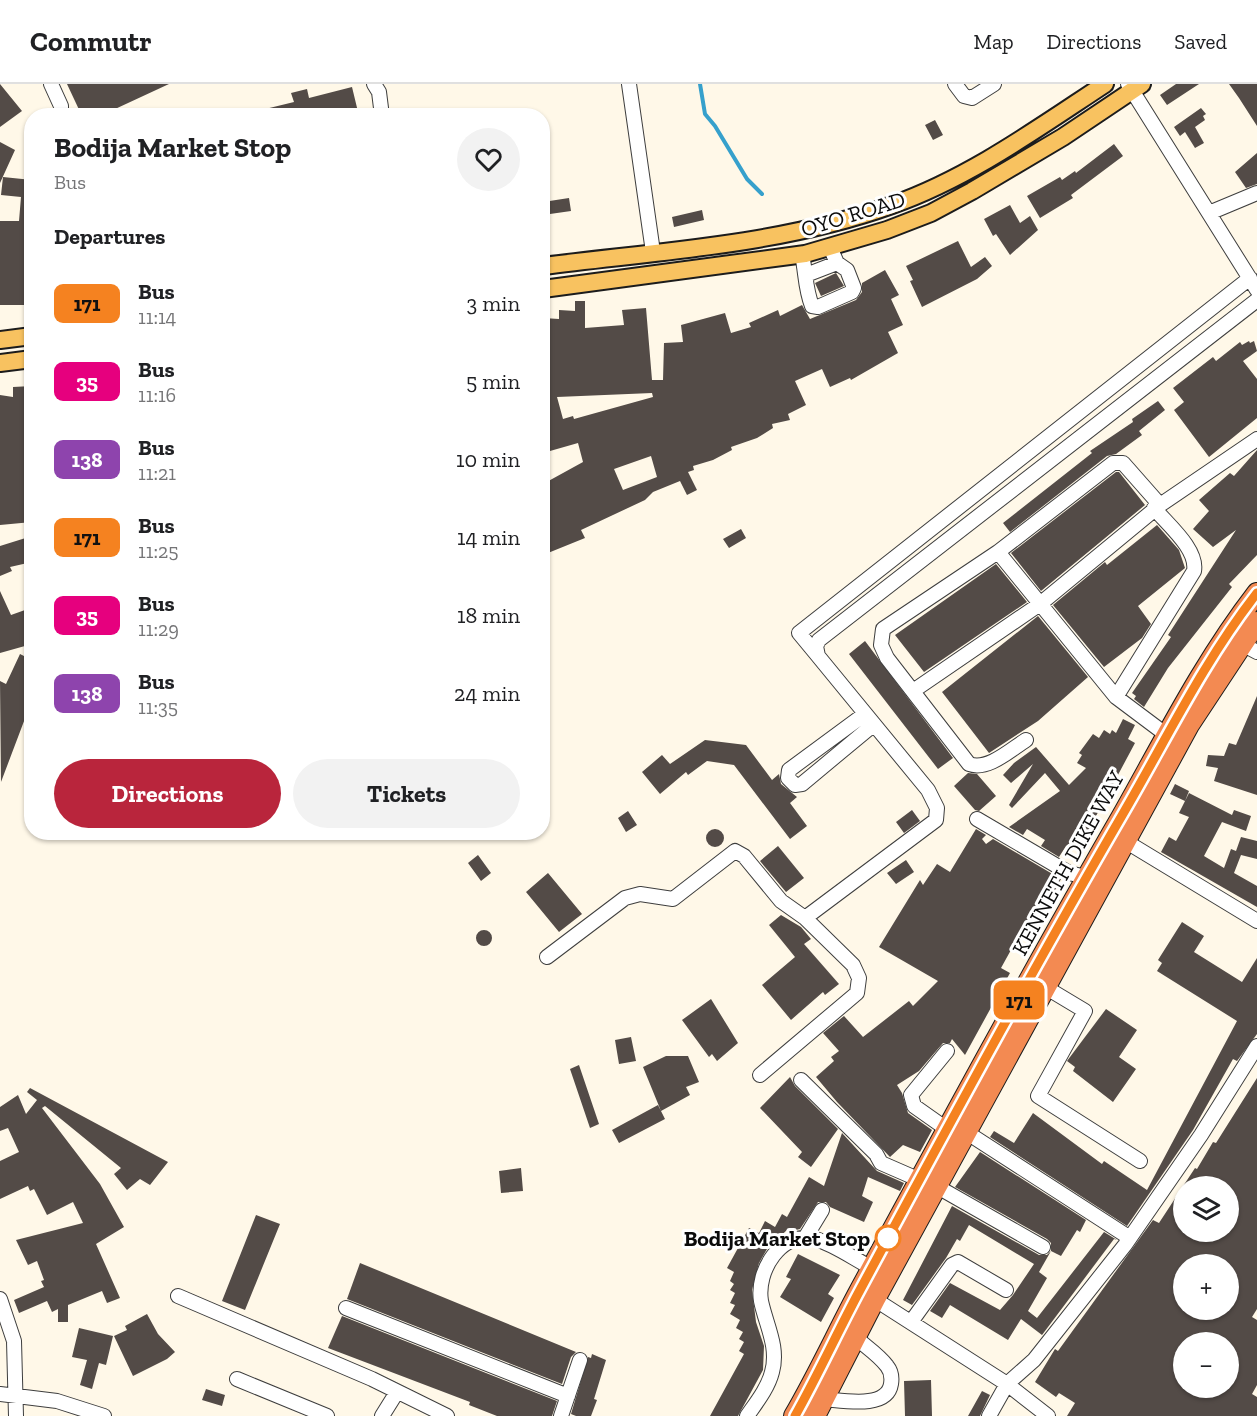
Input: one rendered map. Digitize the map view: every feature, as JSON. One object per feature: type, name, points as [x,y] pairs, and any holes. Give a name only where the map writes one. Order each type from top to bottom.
[{"type":"highway","name":"KENNETH DIKE WAY","points":[[795,1416],[867,1295],[957,1131],[1086,877],[1168,736],[1179,710],[1207,664],[1257,593]]},
{"type":"highway","name":"KENNETH DIKE WAY","points":[[957,1131],[1045,987],[1189,725],[1249,648],[1257,622]]},
{"type":"highway","name":"KENNETH DIKE WAY","points":[[817,1412],[855,1337],[872,1268],[928,1183]]},
{"type":"main road","name":"OYO ROAD","points":[[550,265],[801,233],[893,205],[967,171],[1105,84]]},
{"type":"main road","name":"OYO ROAD","points":[[550,288],[802,255],[887,230],[931,213],[1063,137],[1134,86]]},
{"type":"main road","points":[[0,340],[24,337]]},
{"type":"main road","points":[[0,363],[24,360]]},
{"type":"street","points":[[51,84],[61,108]]},
{"type":"street","points":[[629,84],[653,252]]},
{"type":"street","points":[[955,84],[964,96],[972,98],[994,84]]},
{"type":"street","points":[[805,918],[936,820],[937,808],[928,790],[799,633],[1168,341],[1253,284],[1134,86]]},
{"type":"street","points":[[378,87],[381,108]]},
{"type":"street","points":[[1209,213],[1256,195]]},
{"type":"street","points":[[802,255],[806,275],[805,288],[813,306],[818,307],[852,292],[854,288],[847,270],[837,263],[830,247]]},
{"type":"street","points":[[806,275],[837,263]]},
{"type":"street","points":[[818,656],[816,646],[819,640],[1257,300]]},
{"type":"street","points":[[1168,341],[1182,358]]},
{"type":"street","points":[[913,691],[1040,604],[1157,506],[1257,439]]},
{"type":"street","points":[[1026,740],[986,765],[976,767],[969,764],[887,658],[880,645],[884,629],[998,552],[1113,463],[1123,463],[1190,551],[1195,562],[1194,571],[1116,697]]},
{"type":"street","points":[[998,552],[1116,697],[1168,736]]},
{"type":"street","points":[[869,720],[802,784],[795,785],[788,778],[789,770],[869,720]]},
{"type":"street","points":[[977,819],[1069,873],[1086,877]]},
{"type":"street","points":[[1125,842],[1257,921]]},
{"type":"street","points":[[547,957],[625,898],[640,894],[673,899],[735,851],[744,856],[781,901],[805,918],[853,965],[859,978],[857,993],[760,1076]]},
{"type":"street","points":[[1045,987],[1085,1011],[1038,1096],[1140,1161]]},
{"type":"street","points":[[989,1416],[1007,1384],[1034,1360],[1130,1238],[1201,1135],[1257,1046]]},
{"type":"street","points":[[947,1051],[911,1095],[914,1106],[1130,1238]]},
{"type":"street","points":[[801,1080],[876,1154],[881,1163],[928,1183],[1043,1247]]},
{"type":"street","points":[[805,1238],[822,1210]]},
{"type":"street","points":[[747,1416],[766,1386],[773,1363],[774,1344],[761,1299],[761,1280],[770,1257],[785,1244],[805,1238],[815,1239],[872,1268]]},
{"type":"street","points":[[910,1322],[952,1264],[958,1262],[1006,1290]]},
{"type":"street","points":[[867,1295],[1007,1384],[1048,1416]]},
{"type":"street","points":[[178,1296],[447,1416]]},
{"type":"street","points":[[0,1299],[14,1341],[16,1416]]},
{"type":"street","points":[[346,1308],[568,1396]]},
{"type":"street","points":[[817,1412],[873,1401],[885,1396],[890,1389],[892,1379],[888,1368],[855,1337]]},
{"type":"street","points":[[561,1416],[580,1360]]},
{"type":"street","points":[[237,1379],[327,1416]]},
{"type":"street","points":[[382,1416],[397,1392]]},
{"type":"street","points":[[0,1394],[57,1401],[104,1416]]},
{"type":"building","points":[[0,84],[22,111],[0,127]]},
{"type":"building","points":[[67,84],[169,84],[117,108],[78,108]]},
{"type":"building","points":[[1176,84],[1199,84],[1167,105],[1160,95]]},
{"type":"building","points":[[1229,84],[1257,84],[1257,126],[1239,98]]},
{"type":"building","points":[[352,87],[357,108],[269,108],[294,102],[291,93],[307,89],[309,98]]},
{"type":"building","points":[[1201,108],[1206,114],[1203,116],[1205,120],[1195,127],[1204,143],[1195,148],[1185,132],[1180,136],[1174,127]]},
{"type":"building","points":[[935,120],[943,135],[933,140],[925,125]]},
{"type":"building","points":[[0,142],[15,150],[0,183]]},
{"type":"building","points":[[1114,144],[1123,156],[1071,195],[1073,198],[1040,218],[1027,196],[1060,177],[1062,180],[1075,171],[1076,173]]},
{"type":"building","points":[[1257,153],[1257,184],[1246,188],[1235,172]]},
{"type":"building","points":[[3,177],[24,179],[24,305],[0,305],[0,221],[19,221],[21,197],[1,195]]},
{"type":"building","points":[[569,198],[571,211],[550,214],[550,201]]},
{"type":"building","points":[[1010,205],[1020,223],[1030,216],[1038,230],[1010,255],[996,234],[993,236],[984,219]]},
{"type":"building","points":[[702,210],[704,220],[674,227],[672,217]]},
{"type":"building","points":[[958,241],[971,267],[985,257],[992,266],[977,279],[922,307],[906,266]]},
{"type":"building","points":[[885,270],[899,295],[891,299],[903,325],[888,332],[898,353],[851,380],[850,378],[830,387],[822,369],[795,381],[806,405],[788,414],[790,420],[772,424],[773,428],[757,438],[731,447],[732,450],[713,460],[693,466],[694,470],[688,472],[697,490],[687,495],[680,481],[653,492],[645,500],[581,530],[585,538],[550,552],[550,480],[583,462],[578,443],[550,451],[550,318],[559,319],[559,310],[575,311],[575,301],[585,301],[585,328],[624,325],[622,310],[646,308],[652,380],[663,380],[664,343],[683,342],[681,325],[725,313],[731,333],[751,327],[749,323],[778,310],[780,316],[802,305],[810,319],[856,300],[862,292],[862,283]],"holes":[[[652,393],[653,397],[574,419],[573,416],[563,419],[557,397]],[[651,456],[657,477],[623,490],[614,469]]]},
{"type":"building","points":[[836,273],[844,286],[821,296],[815,283]]},
{"type":"building","points":[[1249,341],[1250,343],[1254,341],[1257,351],[1243,361],[1257,379],[1257,418],[1209,457],[1174,410],[1184,402],[1173,388],[1213,357],[1216,361],[1240,342],[1242,345]]},
{"type":"building","points":[[24,386],[24,523],[0,525],[0,395],[13,397],[13,387]]},
{"type":"building","points":[[1158,401],[1165,410],[1139,431],[1142,435],[1116,454],[1107,456],[1010,532],[1003,523],[1092,453],[1090,451],[1133,422],[1132,419]]},
{"type":"building","points":[[1257,450],[1257,555],[1229,584],[1232,587],[1168,668],[1144,707],[1134,699],[1136,696],[1132,693],[1171,637],[1168,635],[1236,530],[1213,547],[1193,529],[1209,511],[1199,500],[1230,473],[1234,476]]},
{"type":"building","points":[[1116,472],[1119,472],[1145,505],[1041,591],[1011,553]]},
{"type":"building","points":[[1157,525],[1179,550],[1185,568],[1138,606],[1151,624],[1142,638],[1104,667],[1053,605],[1105,562],[1107,565]]},
{"type":"building","points":[[741,529],[746,538],[729,548],[723,539]]},
{"type":"building","points":[[24,538],[24,564],[10,567],[12,571],[0,576],[0,546]]},
{"type":"building","points":[[996,564],[1027,602],[924,672],[895,635]]},
{"type":"building","points":[[0,591],[11,615],[24,610],[24,646],[0,653]]},
{"type":"building","points":[[1038,616],[1088,677],[1038,721],[989,753],[942,692]]},
{"type":"building","points":[[865,641],[953,758],[938,769],[849,654]]},
{"type":"building","points":[[20,654],[24,656],[24,721],[1,782],[0,681],[6,684]]},
{"type":"building","points":[[1257,696],[1257,795],[1214,781],[1218,768],[1206,766],[1208,755],[1224,756],[1229,743],[1236,745]]},
{"type":"building","points":[[1123,719],[1135,725],[1128,739],[1135,743],[1088,831],[1066,846],[1059,857],[1041,846],[1045,840],[1027,829],[1023,835],[1009,827],[1060,791],[1045,773],[1012,808],[1009,805],[1033,764],[1011,783],[1003,775],[1014,763],[1036,747],[1069,785],[1086,768],[1077,763],[1082,755],[1079,753],[1093,734],[1099,738],[1104,730],[1110,734],[1112,730],[1116,733]]},
{"type":"building","points":[[705,740],[746,745],[772,780],[779,774],[781,784],[797,797],[790,803],[807,826],[790,839],[734,765],[707,761],[688,775],[686,772],[660,794],[642,772],[662,755],[670,764]]},
{"type":"building","points":[[968,773],[977,774],[996,796],[979,811],[975,810],[954,786]]},
{"type":"building","points":[[1175,784],[1189,791],[1185,801],[1170,794]]},
{"type":"building","points":[[1189,793],[1232,815],[1234,810],[1251,816],[1246,831],[1222,822],[1204,856],[1224,868],[1231,849],[1236,851],[1241,837],[1257,841],[1257,859],[1241,855],[1234,873],[1257,886],[1257,907],[1161,852],[1169,837],[1176,841],[1189,817],[1179,813]]},
{"type":"building","points":[[912,810],[920,821],[904,833],[896,822]]},
{"type":"building","points":[[628,811],[637,825],[626,832],[618,818]]},
{"type":"building","points":[[715,829],[723,834],[724,838],[719,846],[715,847],[707,842],[706,838],[711,830]]},
{"type":"building","points":[[976,829],[986,835],[982,839],[986,844],[993,839],[1061,879],[1032,936],[1022,930],[1001,968],[1010,973],[965,1055],[952,1039],[950,1043],[943,1043],[919,1071],[897,1085],[908,1113],[932,1130],[920,1152],[903,1145],[890,1157],[816,1077],[834,1061],[831,1057],[839,1051],[823,1033],[844,1016],[863,1037],[909,1001],[913,1006],[938,981],[879,947],[920,880],[923,885],[937,864],[950,872]]},
{"type":"building","points":[[778,846],[804,878],[786,892],[760,861]]},
{"type":"building","points":[[478,855],[491,873],[481,881],[468,863]]},
{"type":"building","points":[[906,860],[914,872],[896,884],[887,873]]},
{"type":"building","points":[[548,873],[582,914],[559,932],[526,892]]},
{"type":"building","points":[[781,915],[801,927],[811,939],[804,944],[839,984],[825,995],[823,992],[791,1020],[762,985],[795,957],[769,925]]},
{"type":"building","points":[[1182,922],[1204,936],[1194,952],[1242,982],[1257,958],[1257,1034],[1237,1061],[1233,1059],[1193,1130],[1127,1226],[990,1137],[994,1131],[1014,1143],[1033,1113],[1102,1164],[1104,1161],[1147,1190],[1237,1021],[1157,971],[1162,963],[1158,960]]},
{"type":"building","points":[[484,930],[492,938],[484,946],[476,938]]},
{"type":"building","points":[[711,999],[738,1043],[717,1061],[712,1054],[709,1057],[682,1020]]},
{"type":"building","points":[[1106,1009],[1137,1030],[1119,1057],[1136,1069],[1113,1102],[1073,1071],[1075,1067],[1067,1061]]},
{"type":"building","points":[[631,1037],[636,1061],[619,1064],[615,1040]]},
{"type":"building","points":[[666,1056],[688,1056],[699,1082],[686,1087],[690,1095],[661,1111],[643,1067]]},
{"type":"building","points":[[579,1065],[599,1124],[590,1128],[570,1069]]},
{"type":"building","points":[[790,1077],[795,1086],[838,1129],[811,1167],[798,1157],[802,1152],[760,1108]]},
{"type":"building","points":[[1257,1078],[1257,1309],[1252,1317],[1257,1320],[1257,1385],[1252,1394],[1257,1397],[1257,1416],[1067,1416],[1075,1403],[1059,1393],[1056,1397],[1035,1382],[1055,1349],[1058,1351],[1153,1220],[1159,1223],[1173,1202],[1173,1242],[1239,1242],[1239,1176],[1190,1176],[1195,1168],[1197,1169],[1213,1142],[1216,1143]]},
{"type":"building","points":[[30,1088],[168,1162],[150,1185],[140,1179],[127,1190],[114,1174],[121,1168],[45,1106],[42,1108],[100,1184],[124,1227],[96,1244],[120,1298],[107,1303],[102,1291],[68,1305],[68,1322],[58,1322],[58,1309],[52,1312],[47,1301],[19,1313],[14,1300],[44,1287],[41,1281],[44,1280],[37,1261],[28,1265],[16,1240],[83,1223],[73,1202],[47,1215],[34,1189],[30,1191],[28,1186],[0,1199],[0,1161],[19,1152],[8,1128],[0,1131],[0,1107],[18,1095],[26,1114],[37,1100],[27,1092]]},
{"type":"building","points":[[658,1105],[665,1119],[619,1143],[612,1130]]},
{"type":"building","points":[[842,1133],[877,1171],[904,1183],[900,1191],[868,1177],[862,1196],[873,1202],[864,1222],[830,1207],[826,1202],[818,1202],[800,1229],[792,1231],[788,1229],[767,1249],[759,1263],[752,1290],[756,1322],[764,1346],[763,1370],[738,1416],[710,1416],[744,1354],[739,1351],[744,1342],[739,1339],[743,1332],[736,1328],[740,1320],[730,1314],[735,1305],[730,1303],[735,1293],[730,1290],[734,1284],[730,1281],[734,1272],[727,1268],[749,1228],[759,1233],[765,1221],[775,1227],[782,1214],[787,1217],[809,1177],[824,1186]]},
{"type":"building","points":[[980,1152],[1086,1220],[1080,1232],[1077,1230],[1061,1256],[1051,1251],[1051,1243],[1047,1239],[955,1187]]},
{"type":"building","points":[[521,1168],[523,1191],[501,1193],[499,1171]]},
{"type":"building","points":[[952,1206],[1039,1255],[1047,1255],[1051,1251],[1039,1272],[1047,1278],[1028,1311],[1037,1318],[1104,1232],[1117,1240],[1114,1239],[1042,1335],[1021,1319],[1008,1340],[950,1305],[942,1318],[930,1311],[950,1283],[1000,1310],[1034,1264],[969,1225],[960,1241],[957,1239],[912,1305],[903,1300]]},
{"type":"building","points":[[256,1215],[280,1224],[245,1310],[222,1301]]},
{"type":"building","points":[[798,1254],[840,1275],[828,1294],[834,1298],[821,1322],[780,1297],[791,1279],[786,1277]]},
{"type":"building","points":[[360,1263],[576,1352],[571,1357],[562,1384],[347,1299]]},
{"type":"building","points":[[147,1314],[158,1334],[175,1352],[167,1359],[133,1376],[114,1336],[127,1330],[125,1326]]},
{"type":"building","points":[[342,1316],[557,1401],[552,1416],[497,1416],[469,1405],[470,1402],[328,1348]]},
{"type":"building","points":[[79,1328],[113,1336],[106,1365],[99,1363],[92,1389],[80,1385],[87,1360],[72,1357]]},
{"type":"building","points":[[592,1354],[606,1360],[594,1399],[597,1400],[591,1416],[576,1416],[571,1414],[588,1357],[591,1358]]},
{"type":"building","points":[[931,1380],[932,1416],[905,1416],[904,1381]]},
{"type":"building","points":[[206,1389],[225,1395],[222,1406],[202,1400]]},
{"type":"building","points":[[982,1391],[990,1395],[980,1416],[968,1416]]},
{"type":"waterway","points":[[700,84],[705,114],[715,126],[747,179],[762,194]]},
{"type":"bus line","name":"171","points":[[795,1416],[860,1291],[1086,877],[1168,736],[1179,710],[1235,621],[1257,593]]},
{"type":"place","name":"Bodija Market Stop","points":[[888,1238]]}]
